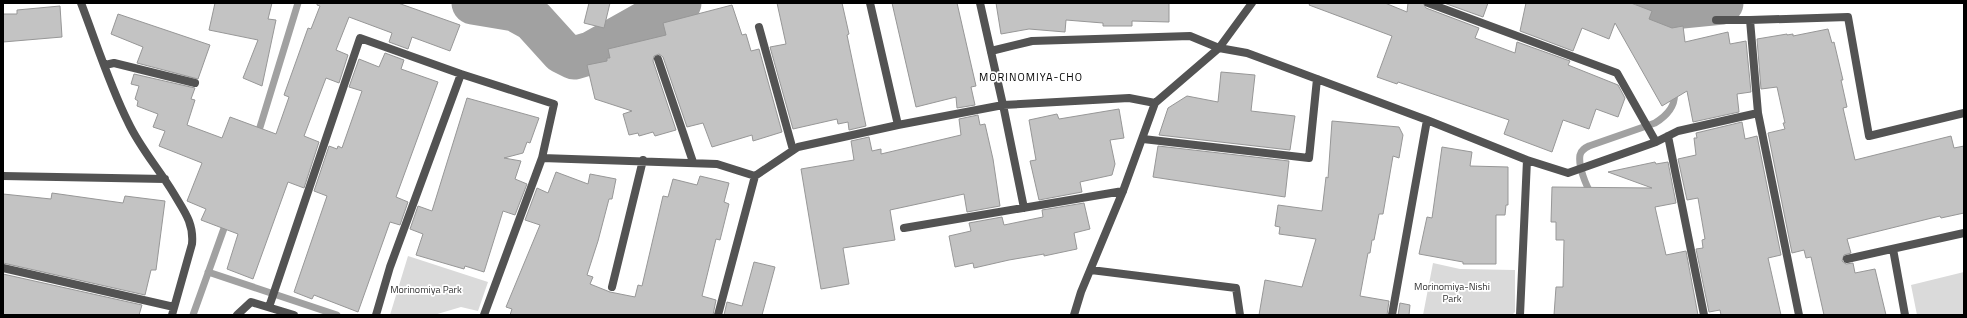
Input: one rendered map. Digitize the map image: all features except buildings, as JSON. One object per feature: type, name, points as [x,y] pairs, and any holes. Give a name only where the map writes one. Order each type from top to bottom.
[{"type":"street","points":[[3,268],[173,311],[192,244],[193,232],[189,219],[165,179],[140,144],[128,122],[81,3]]},
{"type":"street","points":[[870,3],[898,125]]},
{"type":"street","points":[[980,3],[1024,208]]},
{"type":"street","points":[[1074,315],[1081,292],[1123,191],[1155,103],[1219,48],[1252,3]]},
{"type":"street","points":[[1428,3],[1617,73],[1656,142]]},
{"type":"street","points":[[1716,20],[1848,17],[1869,136],[1964,113]]},
{"type":"street","points":[[1750,20],[1758,113],[1799,315]]},
{"type":"street","points":[[759,27],[793,150]]},
{"type":"street","points":[[991,51],[1032,41],[1190,36],[1219,48],[1247,53],[1427,120],[1527,160],[1568,173],[1656,142],[1678,131],[1758,113]]},
{"type":"street","points":[[269,307],[360,38],[461,74],[554,104],[542,158],[484,315]]},
{"type":"street","points":[[658,58],[693,162]]},
{"type":"street","points":[[105,65],[114,63],[195,83]]},
{"type":"street","points":[[376,315],[390,267],[461,74]]},
{"type":"street","points":[[1143,139],[1309,158],[1317,79]]},
{"type":"street","points":[[718,315],[755,176],[798,147],[898,125],[1003,105],[1129,98],[1155,103]]},
{"type":"street","points":[[1392,315],[1427,120]]},
{"type":"street","points":[[1668,136],[1704,315]]},
{"type":"street","points":[[542,158],[693,162],[716,164],[755,176]]},
{"type":"street","points":[[612,288],[643,160]]},
{"type":"street","points":[[1520,315],[1527,160]]},
{"type":"street","points":[[3,176],[165,179]]},
{"type":"street","points":[[904,228],[1123,191]]},
{"type":"street","points":[[1847,259],[1964,233]]},
{"type":"street","points":[[1892,249],[1905,315]]},
{"type":"street","points":[[1091,270],[1236,288],[1240,315]]},
{"type":"street","points":[[237,315],[251,302],[294,315]]},
{"type":"green space","name":"Morinomiya Park","points":[[408,256],[488,282],[478,311],[461,307],[434,315],[390,315]]},
{"type":"green space","name":"Morinomiya-Nishi Park","points":[[1433,263],[1460,269],[1515,270],[1515,312],[1512,315],[1423,315]]},
{"type":"green space","points":[[1964,272],[1964,315],[1917,315],[1911,285]]},
{"type":"waterway","points":[[257,137],[298,3]]},
{"type":"waterway","points":[[473,3],[515,10],[533,20],[562,52],[574,58],[591,53],[680,3]]},
{"type":"waterway","points":[[1657,3],[1662,9],[1722,3]]},
{"type":"waterway","points":[[1662,9],[1666,34]]},
{"type":"waterway","points":[[1592,195],[1581,170],[1580,155],[1582,150],[1589,146],[1660,120],[1668,113],[1673,105],[1675,95],[1674,89]]},
{"type":"waterway","points":[[193,315],[227,220]]},
{"type":"waterway","points":[[208,272],[337,315]]},
{"type":"district","name":"MORINOMIYA-CHO","points":[[1031,77]]}]
